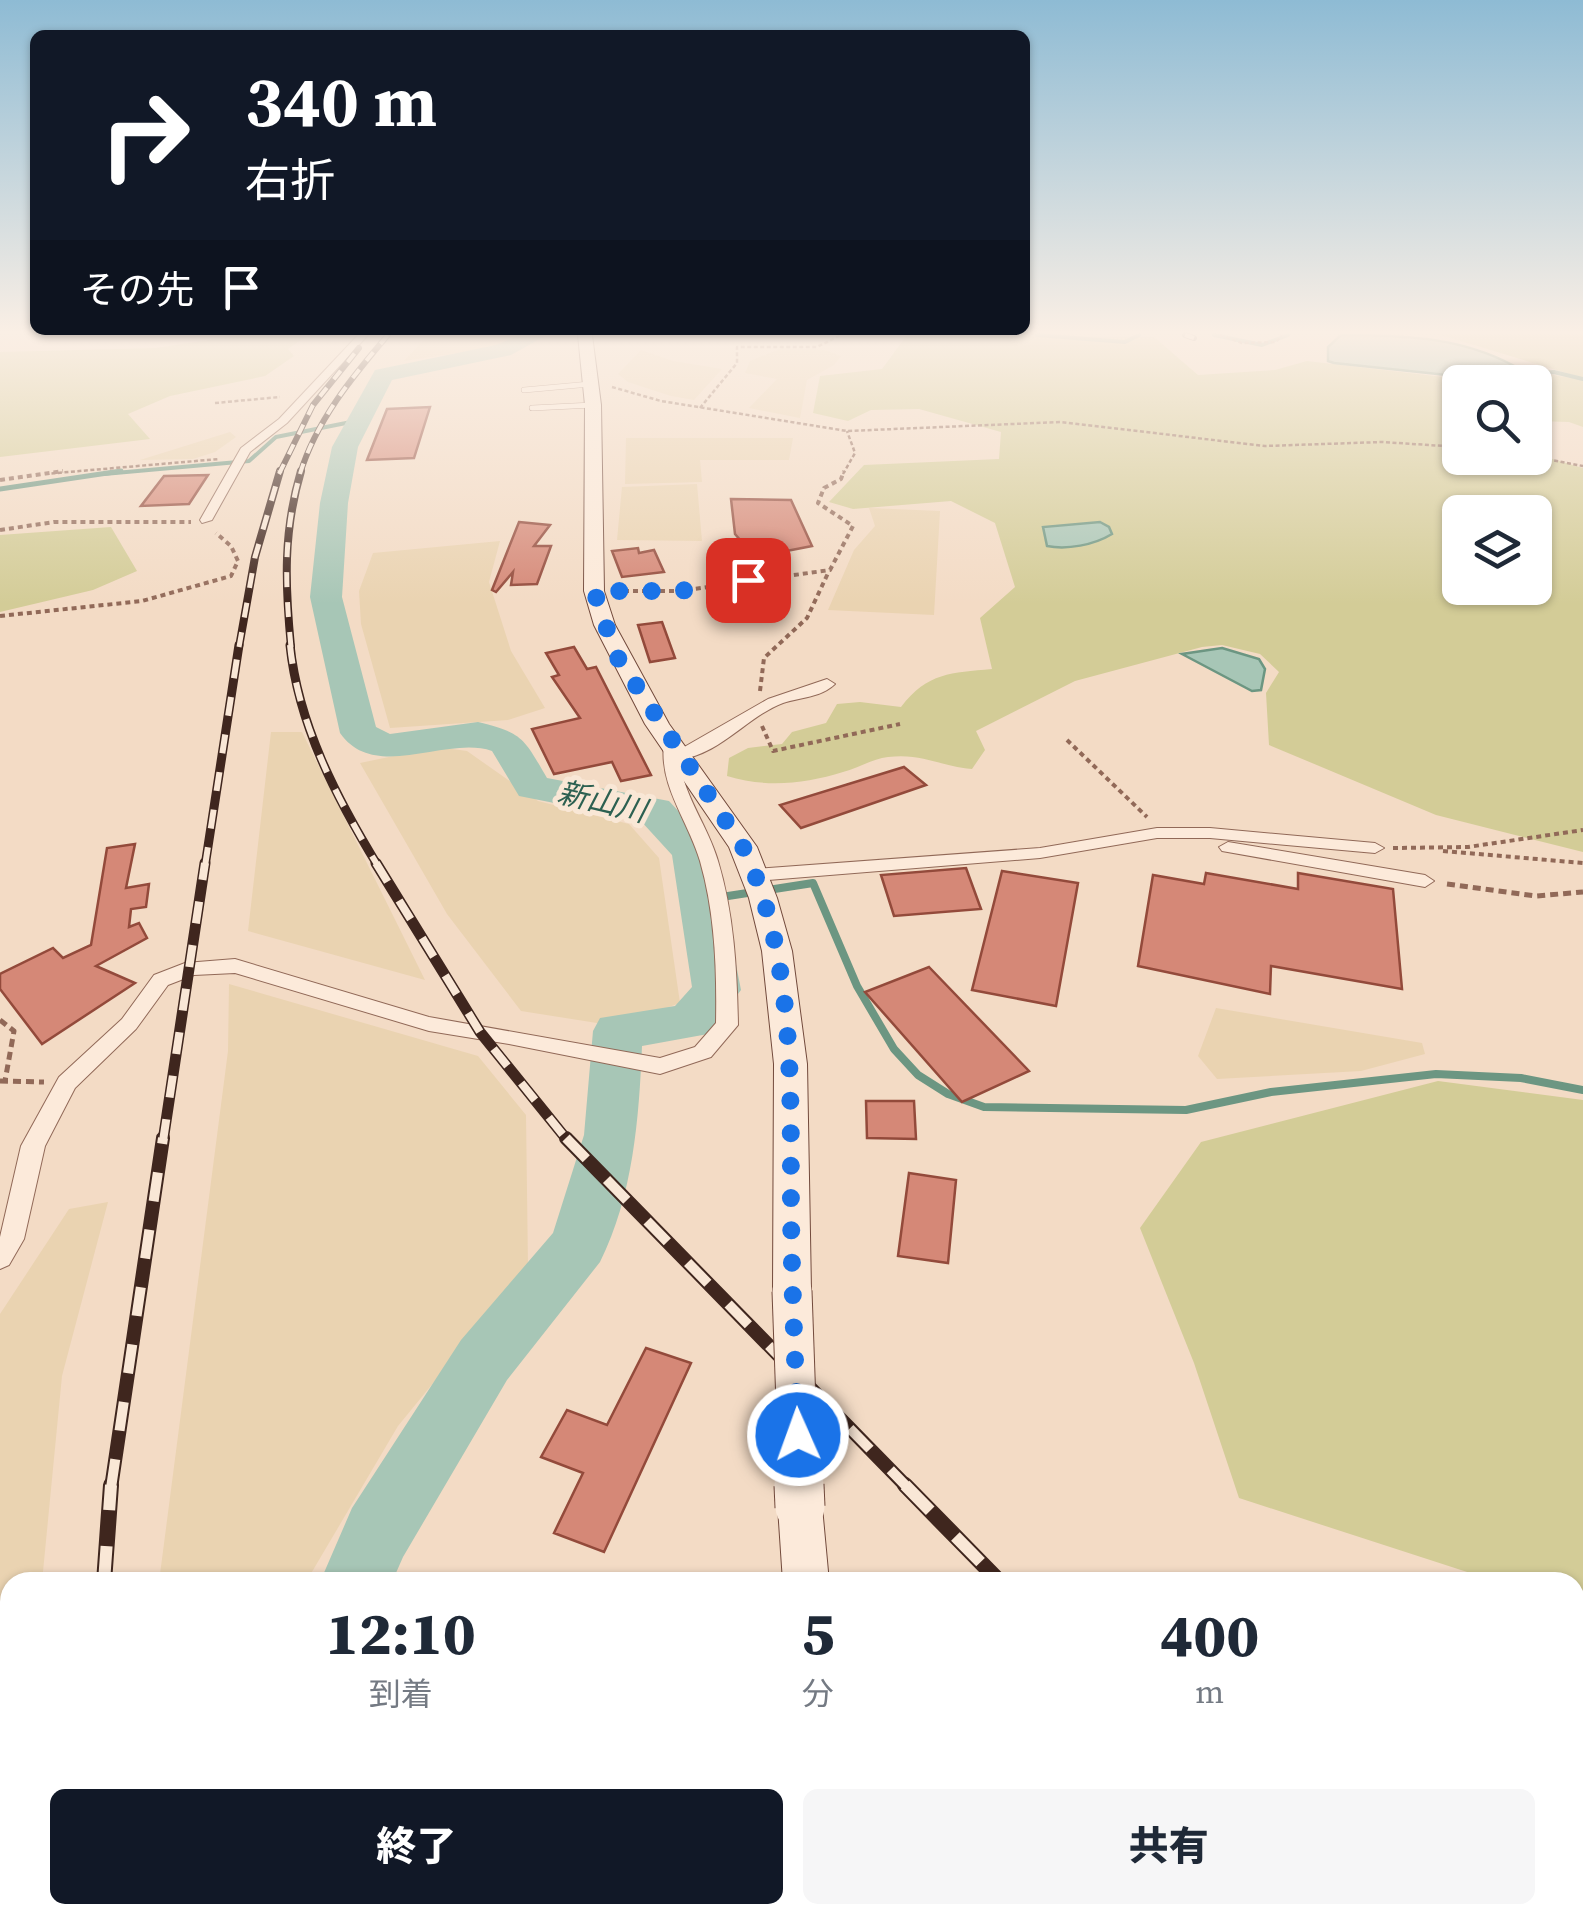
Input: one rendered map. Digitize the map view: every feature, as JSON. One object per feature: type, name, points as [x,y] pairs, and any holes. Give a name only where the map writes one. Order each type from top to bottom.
[{"type":"main road","points":[[592,425],[594,591],[616,655],[743,847],[756,875],[774,937],[790,1059],[792,1291],[805,1572]]},
{"type":"street","points":[[206,520],[242,456],[274,425]]},
{"type":"street","points":[[0,1258],[12,1239],[32,1146],[67,1083],[129,1024],[161,980],[214,965],[235,966],[429,1024],[660,1066],[702,1052],[727,1025],[728,977],[709,862],[668,762],[677,749],[707,745],[774,702],[818,691],[827,684]]},
{"type":"street","points":[[1157,833],[1425,881]]},
{"type":"street","points":[[756,875],[1040,853],[1157,833],[1210,833],[1376,848]]},
{"type":"path","points":[[803,425],[847,432],[1001,425]]},
{"type":"path","points":[[1084,425],[1265,446],[1382,442],[1442,446]]},
{"type":"path","points":[[594,591],[680,591],[830,570],[853,526],[818,503],[824,488],[840,479],[846,461],[855,454],[847,432]]},
{"type":"path","points":[[0,480],[85,468],[181,464],[242,456]]},
{"type":"path","points":[[1552,461],[1583,466]]},
{"type":"path","points":[[0,530],[54,522],[206,520],[232,546],[238,561],[230,576],[142,601],[0,616]]},
{"type":"path","points":[[1067,740],[1149,819],[1157,833]]},
{"type":"path","points":[[1376,848],[1468,847],[1583,830]]},
{"type":"path","points":[[1376,848],[1485,852],[1583,863]]},
{"type":"path","points":[[1425,881],[1536,896],[1583,892]]},
{"type":"path","points":[[0,1020],[14,1031],[2,1081],[67,1083]]},
{"type":"shaded area","points":[[0,425],[137,425],[150,439],[0,457]]},
{"type":"shaded area","points":[[975,425],[1442,425],[1442,475],[1552,475],[1552,459],[1583,468],[1583,852],[1436,815],[1269,745],[1266,693],[1279,672],[1260,654],[1222,645],[1075,681],[976,731],[985,750],[972,769],[900,756],[800,782],[756,782],[727,776],[729,758],[748,748],[782,744],[792,732],[826,723],[837,704],[860,702],[901,707],[921,687],[941,676],[992,669],[980,618],[1015,587],[995,523],[951,501],[853,509],[829,502],[864,465],[999,459],[1001,432]]},
{"type":"shaded area","points":[[230,432],[236,437],[215,452],[193,459],[140,460]]},
{"type":"shaded area","points":[[626,438],[793,438],[789,460],[700,460],[702,482],[625,484]]},
{"type":"shaded area","points":[[697,484],[702,541],[617,540],[622,487]]},
{"type":"shaded area","points":[[869,508],[940,511],[934,615],[828,610],[854,550],[875,526]]},
{"type":"shaded area","points":[[1100,522],[1112,534],[1080,546],[1047,546],[1043,527]]},
{"type":"shaded area","points":[[111,527],[137,571],[93,590],[0,612],[0,535]]},
{"type":"shaded area","points":[[500,541],[489,582],[511,651],[545,708],[508,720],[390,728],[361,624],[359,591],[373,553]]},
{"type":"shaded area","points":[[1222,648],[1259,659],[1265,669],[1261,690],[1252,691],[1182,654]]},
{"type":"shaded area","points":[[271,732],[302,732],[425,980],[248,931]]},
{"type":"shaded area","points":[[437,747],[467,751],[538,801],[629,824],[659,858],[680,1003],[616,1026],[521,1011],[447,914],[360,763]]},
{"type":"shaded area","points":[[229,984],[478,1056],[526,1115],[528,1267],[398,1426],[312,1572],[160,1572],[228,1051]]},
{"type":"shaded area","points":[[1216,1008],[1422,1043],[1425,1054],[1361,1071],[1217,1079],[1198,1056]]},
{"type":"shaded area","points":[[1438,1081],[1583,1100],[1583,1572],[1467,1572],[1239,1498],[1194,1363],[1140,1228],[1201,1142]]},
{"type":"shaded area","points":[[108,1202],[62,1376],[43,1572],[0,1572],[0,1314],[69,1209]]},
{"type":"building","points":[[381,425],[424,425],[414,458],[367,460]]},
{"type":"building","points":[[208,475],[189,504],[141,506],[164,476]]},
{"type":"building","points":[[731,499],[791,500],[812,546],[776,553],[771,604],[739,604],[747,548],[735,534]]},
{"type":"building","points":[[519,522],[550,525],[534,546],[551,546],[537,584],[511,585],[513,572],[496,592],[492,590]]},
{"type":"building","points":[[638,548],[639,553],[654,550],[664,572],[622,577],[612,551]]},
{"type":"building","points":[[662,622],[675,658],[650,662],[638,625]]},
{"type":"building","points":[[574,647],[587,669],[596,667],[651,775],[621,781],[612,762],[554,774],[532,729],[580,718],[552,677],[559,675],[546,653]]},
{"type":"building","points":[[904,767],[926,785],[801,828],[780,805]]},
{"type":"building","points":[[135,844],[126,888],[149,884],[146,907],[131,909],[129,927],[139,923],[147,938],[96,966],[135,983],[42,1044],[0,989],[0,974],[53,948],[63,958],[91,945],[107,848]]},
{"type":"building","points":[[966,868],[981,909],[894,916],[881,875]]},
{"type":"building","points":[[1002,871],[1078,883],[1056,1006],[972,990]]},
{"type":"building","points":[[1206,873],[1298,889],[1298,873],[1393,889],[1402,989],[1271,966],[1270,994],[1138,966],[1153,875],[1204,884]]},
{"type":"building","points":[[929,967],[1029,1071],[962,1102],[865,992]]},
{"type":"building","points":[[866,1101],[914,1101],[916,1139],[867,1138]]},
{"type":"building","points":[[909,1173],[956,1180],[948,1263],[898,1256]]},
{"type":"building","points":[[646,1348],[691,1363],[604,1552],[554,1533],[583,1473],[541,1457],[567,1410],[607,1425]]},
{"type":"waterway","points":[[104,474],[249,461],[276,437],[337,425]]},
{"type":"waterway","name":"新山川","points":[[357,425],[345,447],[334,503],[326,597],[359,733],[385,746],[478,733],[507,743],[533,787],[654,810],[693,852],[717,990],[690,1022],[618,1031],[611,1135],[579,1245],[484,1360],[377,1533],[360,1572]]},
{"type":"waterway","points":[[0,489],[121,471]]},
{"type":"waterway","points":[[768,890],[813,883],[857,986],[894,1049],[918,1075],[948,1094],[984,1107],[1186,1110],[1271,1092],[1436,1074],[1521,1078],[1583,1090]]},
{"type":"waterway","points":[[702,900],[754,892]]},
{"type":"railway","points":[[279,473],[303,425]]},
{"type":"railway","points":[[301,472],[321,425]]},
{"type":"railway","points":[[291,647],[287,558],[301,472]]},
{"type":"railway","points":[[239,647],[255,557],[279,473]]},
{"type":"railway","points":[[205,866],[239,645]]},
{"type":"railway","points":[[290,645],[301,703],[322,760],[378,866]]},
{"type":"railway","points":[[163,1141],[205,863]]},
{"type":"railway","points":[[376,863],[480,1032],[568,1141]]},
{"type":"railway","points":[[111,1488],[163,1138]]},
{"type":"railway","points":[[566,1138],[908,1488]]},
{"type":"railway","points":[[105,1572],[111,1485]]},
{"type":"railway","points":[[905,1485],[990,1572]]},
{"type":"route","points":[[748,580],[680,591],[594,591],[600,618],[616,655],[743,847],[756,875],[774,937],[790,1059],[798,1435]]}]
